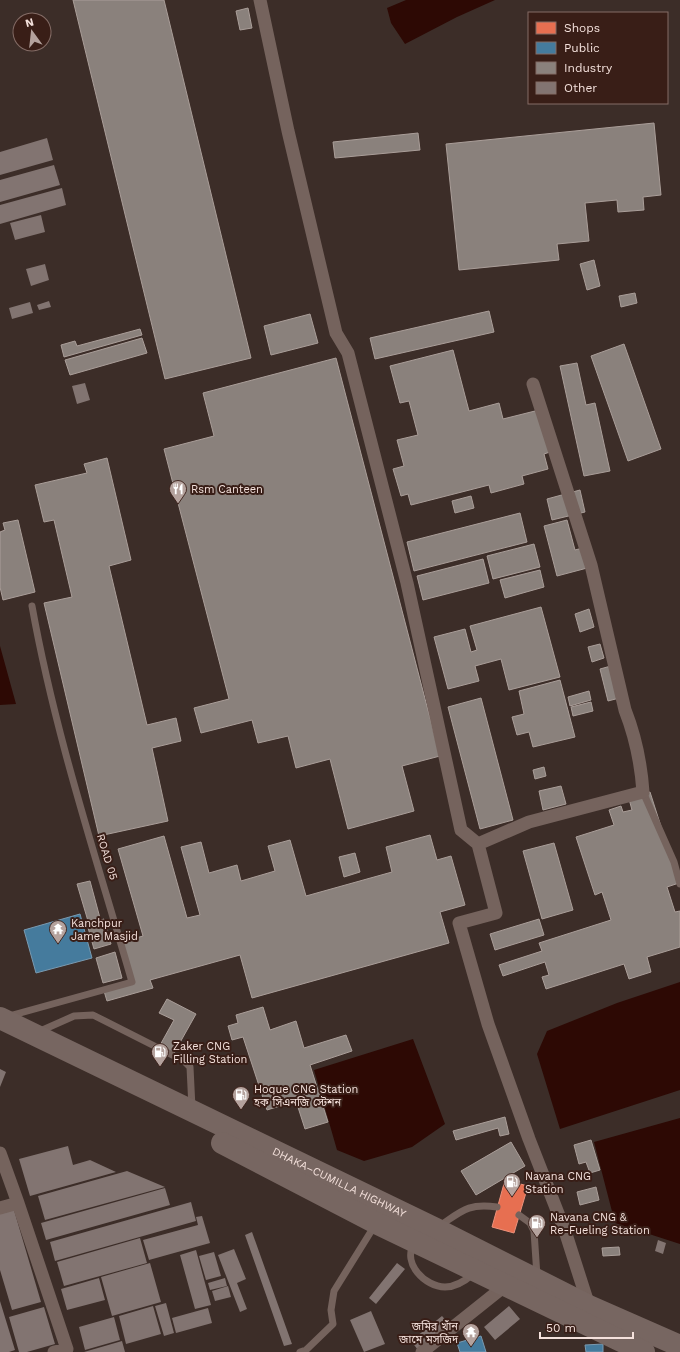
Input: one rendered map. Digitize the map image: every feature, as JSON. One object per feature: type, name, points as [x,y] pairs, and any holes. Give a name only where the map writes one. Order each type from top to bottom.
[{"type":"highway","name":"DHAKA–CUMILLA HIGHWAY","points":[[0,1023],[33,1034],[436,1229],[589,1306],[680,1346]]},
{"type":"highway","name":"DHAKA–CUMILLA HIGHWAY","points":[[0,1023],[376,1223],[506,1285],[638,1351]]},
{"type":"street","points":[[260,0],[288,131],[336,333],[348,353],[407,583],[461,830],[478,844],[496,913],[459,923],[488,1024],[529,1139],[565,1230],[589,1306]]},
{"type":"street","points":[[478,844],[529,822],[643,792],[641,765],[636,740],[625,710],[591,565],[533,384]]},
{"type":"street","points":[[0,1153],[67,1350],[54,1352]]},
{"type":"street","points":[[0,1208],[18,1203]]},
{"type":"street","points":[[422,1352],[506,1285]]},
{"type":"lane","name":"ROAD 05","points":[[0,1023],[132,982],[68,764],[39,646],[32,606]]},
{"type":"lane","points":[[643,792],[674,862],[680,884]]},
{"type":"lane","points":[[33,1034],[74,1016],[93,1014],[184,1061],[190,1067],[192,1112]]},
{"type":"lane","points":[[436,1229],[468,1207],[498,1207]]},
{"type":"lane","points":[[519,1215],[530,1223],[534,1230],[537,1279]]},
{"type":"lane","points":[[300,1352],[306,1350],[333,1324],[331,1310],[334,1291],[376,1223]]},
{"type":"lane","points":[[415,1242],[410,1250],[411,1262],[415,1270],[423,1278],[435,1286],[454,1286],[464,1281],[477,1271]]},
{"type":"shaded area","points":[[406,0],[495,0],[457,17],[405,44],[391,23],[387,8]]},
{"type":"shaded area","points":[[0,646],[16,704],[0,705]]},
{"type":"shaded area","points":[[680,982],[680,1090],[560,1129],[537,1054],[547,1031],[617,1003]]},
{"type":"shaded area","points":[[413,1039],[445,1124],[412,1147],[364,1161],[337,1150],[314,1070]]},
{"type":"shaded area","points":[[680,1118],[680,1244],[615,1223],[594,1142]]},
{"type":"building: Shops","name":"Navana CNG Station","points":[[505,1180],[528,1186],[514,1233],[492,1227]]},
{"type":"building: Public","name":"Kanchpur Jame Masjid","points":[[80,914],[92,958],[36,973],[24,930]]},
{"type":"building: Public","name":"জমির খাঁন জামে মসজিদ","points":[[481,1336],[486,1352],[460,1352],[457,1343]]},
{"type":"building: Public","points":[[603,1344],[603,1352],[586,1352],[585,1345]]},
{"type":"building: Industry","points":[[73,0],[164,0],[251,358],[165,379]]},
{"type":"building: Industry","points":[[248,8],[252,28],[240,30],[236,11]]},
{"type":"building: Industry","points":[[654,123],[661,195],[643,197],[644,210],[618,212],[617,200],[585,203],[589,241],[557,244],[559,260],[459,270],[446,144]]},
{"type":"building: Industry","points":[[418,133],[420,150],[335,158],[333,142]]},
{"type":"building: Industry","points":[[594,260],[600,286],[587,290],[580,264]]},
{"type":"building: Industry","points":[[635,293],[637,303],[621,307],[619,296]]},
{"type":"building: Industry","points":[[489,311],[494,332],[375,359],[370,338]]},
{"type":"building: Industry","points":[[310,314],[318,343],[271,355],[264,326]]},
{"type":"building: Industry","points":[[140,329],[142,335],[64,357],[61,345],[75,341],[77,346]]},
{"type":"building: Industry","points":[[142,338],[147,353],[70,375],[65,360]]},
{"type":"building: Industry","points":[[624,344],[661,449],[628,461],[591,356]]},
{"type":"building: Industry","points":[[453,350],[469,411],[499,403],[503,419],[539,410],[550,452],[544,454],[548,469],[522,476],[524,484],[491,493],[489,485],[411,505],[408,494],[401,496],[393,469],[404,466],[397,440],[418,435],[409,401],[400,403],[390,366]]},
{"type":"building: Industry","points":[[336,358],[440,756],[402,766],[414,811],[348,829],[330,759],[296,768],[288,736],[258,743],[252,720],[201,733],[194,708],[229,699],[164,449],[214,436],[203,393]]},
{"type":"building: Industry","points":[[577,363],[586,405],[595,403],[610,471],[584,476],[560,366]]},
{"type":"building: Industry","points":[[107,458],[131,560],[109,566],[147,725],[176,718],[181,741],[152,748],[168,821],[99,836],[44,603],[72,597],[54,520],[44,522],[35,485],[87,473],[84,464]]},
{"type":"building: Industry","points":[[580,490],[585,512],[552,520],[547,499]]},
{"type":"building: Industry","points":[[471,496],[474,508],[455,513],[452,501]]},
{"type":"building: Industry","points":[[520,513],[527,542],[414,571],[407,542]]},
{"type":"building: Industry","points":[[18,520],[35,592],[3,600],[0,587],[0,532],[5,530],[3,523]]},
{"type":"building: Industry","points":[[567,520],[575,550],[586,547],[591,567],[557,576],[544,526]]},
{"type":"building: Industry","points":[[534,544],[540,567],[493,579],[487,556]]},
{"type":"building: Industry","points":[[483,559],[489,583],[423,600],[417,576]]},
{"type":"building: Industry","points":[[540,570],[544,587],[505,598],[500,580]]},
{"type":"building: Industry","points":[[541,607],[560,677],[509,690],[501,659],[475,666],[479,681],[448,689],[434,637],[465,629],[471,652],[477,650],[470,626]]},
{"type":"building: Industry","points":[[589,609],[594,627],[580,632],[575,614]]},
{"type":"building: Industry","points":[[600,644],[604,658],[592,662],[588,647]]},
{"type":"building: Industry","points":[[618,664],[627,696],[608,701],[600,669]]},
{"type":"building: Industry","points":[[560,680],[575,737],[533,747],[529,732],[517,735],[512,717],[524,714],[519,691]]},
{"type":"building: Industry","points":[[589,691],[591,700],[570,706],[568,697]]},
{"type":"building: Industry","points":[[481,698],[513,820],[480,829],[448,707]]},
{"type":"building: Industry","points":[[591,702],[593,711],[573,716],[571,707]]},
{"type":"building: Industry","points":[[544,767],[546,776],[535,779],[533,770]]},
{"type":"building: Industry","points":[[561,786],[566,804],[543,810],[539,791]]},
{"type":"building: Industry","points":[[650,792],[679,883],[667,887],[675,912],[680,911],[680,947],[647,957],[651,972],[629,979],[624,964],[546,989],[542,977],[549,975],[545,962],[503,976],[499,965],[542,951],[539,943],[611,920],[602,892],[595,895],[576,837],[614,825],[609,810],[621,806],[623,812],[632,810],[629,799]]},
{"type":"building: Industry","points":[[430,835],[437,860],[451,856],[465,905],[440,912],[449,943],[252,998],[240,955],[150,980],[153,988],[107,1001],[104,991],[134,983],[122,942],[143,936],[118,849],[164,836],[187,918],[200,915],[181,847],[201,842],[209,873],[237,865],[241,881],[275,871],[268,846],[290,840],[306,896],[392,872],[386,847]]},
{"type":"building: Industry","points":[[554,843],[573,910],[542,919],[523,851]]},
{"type":"building: Industry","points":[[355,853],[360,872],[344,877],[339,857]]},
{"type":"building: Industry","points":[[90,881],[100,918],[88,921],[77,884]]},
{"type":"building: Industry","points":[[104,919],[111,944],[94,949],[87,924]]},
{"type":"building: Industry","points":[[539,919],[544,935],[495,950],[490,934]]},
{"type":"building: Industry","points":[[115,952],[122,978],[103,983],[96,958]]},
{"type":"building: Industry","points":[[167,999],[196,1014],[173,1055],[159,1047],[174,1020],[159,1013]]},
{"type":"building: Industry","points":[[263,1007],[270,1030],[296,1021],[304,1048],[346,1035],[352,1051],[310,1065],[328,1122],[305,1129],[296,1101],[267,1110],[243,1037],[232,1040],[228,1026],[238,1023],[236,1015]]},
{"type":"building: Industry","points":[[505,1117],[509,1134],[500,1136],[498,1128],[456,1140],[453,1131]]},
{"type":"building: Industry","points":[[591,1140],[600,1170],[590,1173],[586,1162],[579,1164],[574,1145]]},
{"type":"building: Industry","points":[[511,1142],[525,1166],[476,1195],[461,1171]]},
{"type":"building: Industry","points":[[596,1187],[599,1200],[580,1205],[577,1192]]},
{"type":"building: Industry","points":[[619,1247],[620,1255],[603,1256],[602,1248]]},
{"type":"building: Other","points":[[47,138],[53,160],[0,175],[0,152]]},
{"type":"building: Other","points":[[54,165],[60,185],[0,202],[0,180]]},
{"type":"building: Other","points":[[62,188],[66,205],[0,224],[0,205]]},
{"type":"building: Other","points":[[41,215],[45,232],[15,240],[10,223]]},
{"type":"building: Other","points":[[45,264],[49,280],[31,286],[26,269]]},
{"type":"building: Other","points":[[49,301],[51,307],[39,310],[37,305]]},
{"type":"building: Other","points":[[30,302],[33,313],[12,319],[9,308]]},
{"type":"building: Other","points":[[85,383],[90,400],[77,404],[72,386]]},
{"type":"building: Other","points":[[0,1069],[6,1072],[0,1087]]},
{"type":"building: Other","points":[[68,1146],[73,1165],[90,1160],[116,1172],[30,1196],[19,1159]]},
{"type":"building: Other","points":[[127,1171],[165,1187],[45,1220],[38,1196]]},
{"type":"building: Other","points":[[165,1188],[170,1205],[46,1240],[41,1223]]},
{"type":"building: Other","points":[[191,1202],[196,1221],[55,1261],[50,1242]]},
{"type":"building: Other","points":[[14,1210],[41,1302],[12,1310],[0,1270],[0,1214]]},
{"type":"building: Other","points":[[202,1216],[210,1243],[149,1260],[143,1240],[198,1225],[196,1217]]},
{"type":"building: Other","points":[[252,1232],[292,1344],[284,1346],[245,1235]]},
{"type":"building: Other","points":[[140,1238],[147,1263],[64,1286],[57,1262]]},
{"type":"building: Other","points":[[658,1240],[666,1243],[663,1254],[655,1251]]},
{"type":"building: Other","points":[[234,1249],[246,1279],[237,1283],[247,1309],[240,1312],[218,1255]]},
{"type":"building: Other","points":[[196,1250],[211,1305],[195,1309],[180,1255]]},
{"type":"building: Other","points":[[214,1252],[221,1276],[206,1280],[199,1256]]},
{"type":"building: Other","points":[[150,1263],[161,1302],[112,1316],[101,1277]]},
{"type":"building: Other","points":[[397,1263],[405,1269],[376,1304],[369,1298]]},
{"type":"building: Other","points":[[99,1278],[105,1300],[67,1310],[61,1289]]},
{"type":"building: Other","points":[[225,1278],[227,1286],[210,1290],[208,1283]]},
{"type":"building: Other","points":[[228,1286],[231,1297],[215,1301],[212,1291]]},
{"type":"building: Other","points":[[0,1301],[15,1350],[9,1352],[0,1352]]},
{"type":"building: Other","points":[[166,1303],[174,1333],[164,1336],[155,1306]]},
{"type":"building: Other","points":[[153,1306],[161,1334],[126,1344],[119,1316]]},
{"type":"building: Other","points":[[509,1306],[520,1319],[495,1340],[484,1327]]},
{"type":"building: Other","points":[[44,1307],[55,1344],[27,1352],[19,1352],[9,1317]]},
{"type":"building: Other","points":[[208,1308],[212,1323],[176,1333],[172,1318]]},
{"type":"building: Other","points":[[371,1311],[385,1344],[364,1352],[350,1320]]},
{"type":"building: Other","points":[[442,1316],[450,1325],[418,1350],[411,1341]]},
{"type":"building: Other","points":[[114,1317],[120,1340],[85,1350],[79,1327]]},
{"type":"building: Other","points":[[122,1341],[125,1352],[84,1352]]},
{"type":"place","name":"Rsm Canteen","points":[[178,504]]},
{"type":"place","name":"Kanchpur Jame Masjid","points":[[58,944]]},
{"type":"place","name":"Zaker CNG Filling Station","points":[[160,1067]]},
{"type":"place","name":"Hoque CNG Station হক সিএনজি স্টেশন","points":[[241,1110]]},
{"type":"place","name":"Navana CNG Station","points":[[512,1197]]},
{"type":"place","name":"Navana CNG & Re-Fueling Station","points":[[537,1238]]},
{"type":"place","name":"জমির খাঁন জামে মসজিদ","points":[[471,1347]]}]
